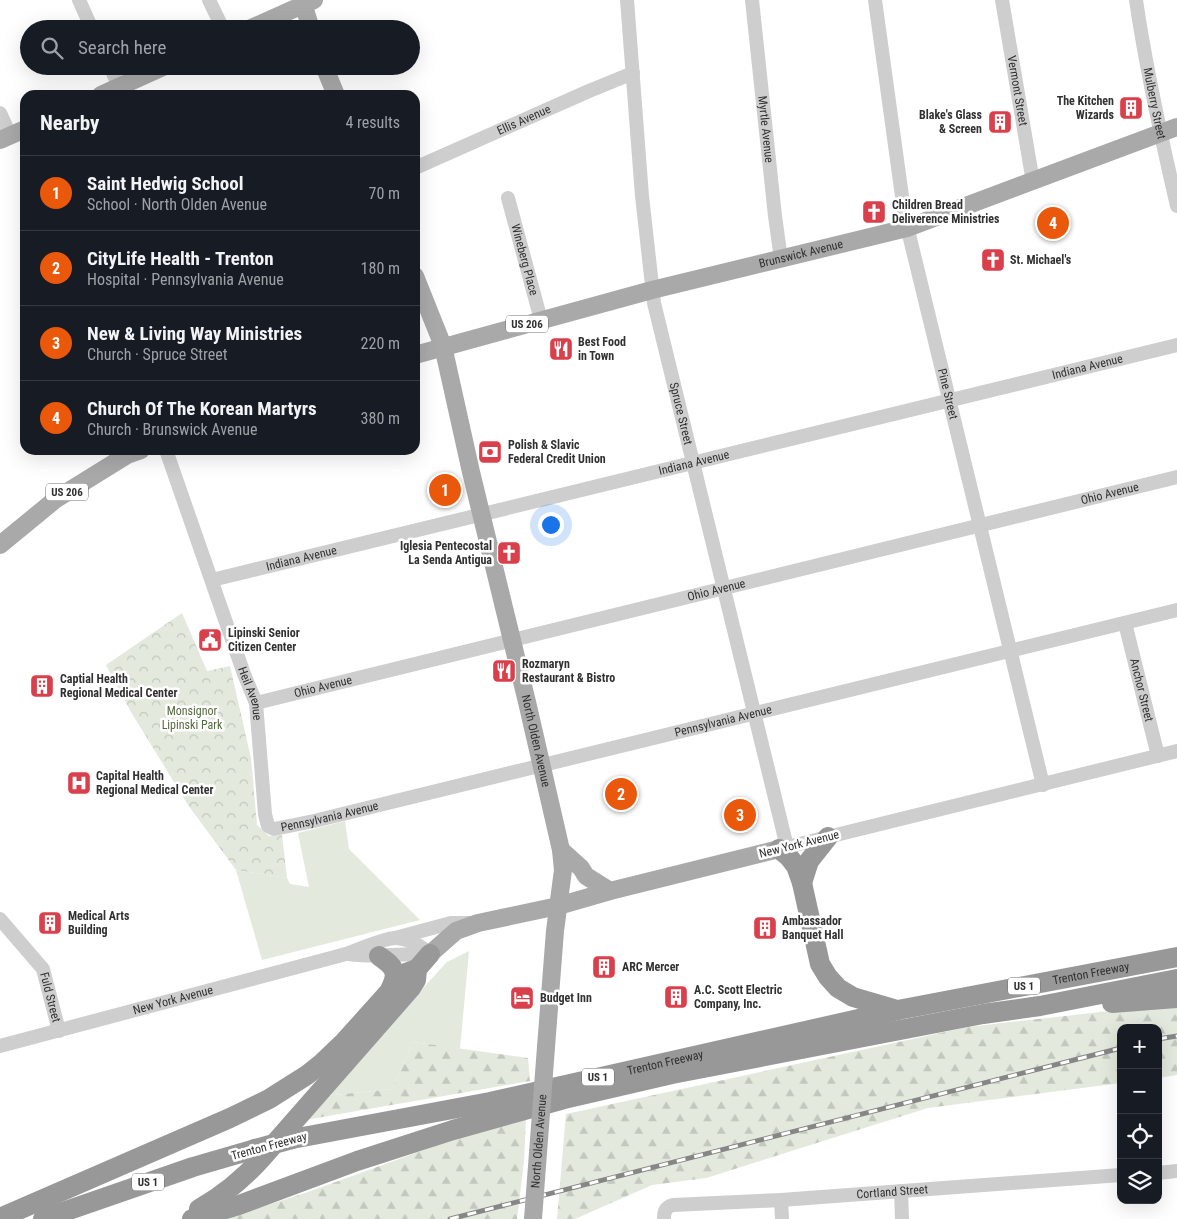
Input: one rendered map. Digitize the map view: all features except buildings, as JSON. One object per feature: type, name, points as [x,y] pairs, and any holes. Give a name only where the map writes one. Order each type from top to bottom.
[{"type":"highway","points":[[802,883],[809,860],[828,837]]},
{"type":"highway","points":[[783,848],[796,866],[802,883],[820,964],[828,977],[838,988],[853,997],[889,1008],[903,1009]]},
{"type":"highway","points":[[0,1218],[230,1118],[269,1099],[320,1064],[406,973],[416,969],[430,954]]},
{"type":"highway","points":[[379,956],[391,965],[395,972],[396,978],[390,991]]},
{"type":"highway","name":"Trenton Freeway","points":[[43,1219],[193,1167],[292,1139],[490,1102],[903,1009],[1177,956]]},
{"type":"highway","points":[[183,1219],[222,1196],[261,1159],[411,988],[416,980],[416,969]]},
{"type":"highway","name":"Trenton Freeway","points":[[192,1219],[239,1205],[358,1161],[445,1133],[564,1099],[672,1074],[1177,979]]},
{"type":"highway","points":[[983,1014],[1177,998]]},
{"type":"main road","points":[[267,20],[306,1],[309,20]]},
{"type":"main road","points":[[112,90],[145,75]]},
{"type":"main road","points":[[328,75],[334,90]]},
{"type":"main road","name":"Brunswick Avenue","points":[[420,353],[652,290],[907,228],[1177,127]]},
{"type":"main road","name":"North Olden Avenue","points":[[420,288],[443,346],[561,850],[563,870],[558,906],[533,1219]]},
{"type":"main road","name":"US 206","points":[[0,545],[56,499],[127,455]]},
{"type":"main road","name":"New York Avenue","points":[[430,954],[456,931],[478,923],[558,906],[610,891],[783,848]]},
{"type":"main road","points":[[561,850],[581,868],[586,876],[610,891]]},
{"type":"street","points":[[79,0],[88,20]]},
{"type":"street","points":[[210,0],[219,20]]},
{"type":"street","name":"Spruce Street","points":[[626,0],[642,196],[652,290],[754,713],[783,848]]},
{"type":"street","name":"Myrtle Avenue","points":[[752,0],[781,259]]},
{"type":"street","name":"Pine Street","points":[[875,0],[907,228],[1043,785]]},
{"type":"street","name":"Vermont Street","points":[[1002,0],[1033,182]]},
{"type":"street","name":"Mulberry Street","points":[[1136,0],[1160,134],[1177,206]]},
{"type":"street","name":"Ellis Avenue","points":[[420,166],[589,90],[633,73]]},
{"type":"street","points":[[114,75],[119,87]]},
{"type":"street","points":[[0,113],[12,134]]},
{"type":"street","name":"Wineberg Place","points":[[508,198],[541,320]]},
{"type":"street","name":"Indiana Avenue","points":[[212,580],[1177,345]]},
{"type":"street","name":"Heil Avenue","points":[[168,455],[244,674],[256,703],[265,814],[266,822],[271,828]]},
{"type":"street","name":"Ohio Avenue","points":[[256,703],[1177,477]]},
{"type":"street","name":"Pennsylvania Avenue","points":[[271,828],[278,830],[1177,610]]},
{"type":"street","name":"Anchor Street","points":[[1125,623],[1158,756]]},
{"type":"street","name":"New York Avenue","points":[[783,848],[1177,751]]},
{"type":"street","name":"Fuld Street","points":[[0,919],[43,969],[59,1031]]},
{"type":"street","name":"New York Avenue","points":[[0,1046],[346,954],[450,923],[478,923]]},
{"type":"street","points":[[395,938],[422,947],[430,954]]},
{"type":"street","name":"New York Avenue","points":[[346,954],[370,957],[403,953],[430,954]]},
{"type":"street","points":[[1162,1173],[1177,1171]]},
{"type":"street","name":"Cortland Street","points":[[664,1215],[669,1206],[673,1205],[781,1200],[1117,1175]]},
{"type":"street","points":[[901,1191],[902,1219]]},
{"type":"street","points":[[781,1200],[782,1219]]},
{"type":"green space","name":"Monsignor Lipinski Park","points":[[182,613],[207,671],[230,666],[251,758],[257,825],[269,836],[282,835],[287,878],[236,870],[188,805],[131,712],[106,665]]},
{"type":"green space","points":[[345,821],[349,849],[420,920],[262,960],[236,870],[287,878],[290,884],[309,887],[298,833]]},
{"type":"green space","points":[[469,951],[460,1049],[413,1042],[392,1089],[324,1096],[447,962]]},
{"type":"green space","points":[[1177,1007],[1177,1075],[1162,1077],[1162,1024],[1117,1024],[1117,1084],[928,1108],[706,1178],[652,1185],[575,1219],[557,1219],[566,1114],[968,1027],[1118,1010]]},
{"type":"green space","points":[[413,1042],[528,1058],[530,1081],[305,1120],[324,1096],[392,1089]]},
{"type":"green space","points":[[526,1118],[524,1161],[517,1219],[225,1219],[308,1192],[468,1134]]},
{"type":"railway","points":[[1162,1038],[1177,1036]]},
{"type":"railway","points":[[450,1219],[1117,1049]]},
{"type":"place","name":"The Kitchen Wizards","points":[[1131,108]]},
{"type":"place","name":"Blake's Glass & Screen","points":[[1000,122]]},
{"type":"place","name":"Children Bread Deliverence Ministries","points":[[874,212]]},
{"type":"place","name":"Church Of The Korean Martyrs","points":[[1053,223]]},
{"type":"place","name":"St. Michael's","points":[[993,260]]},
{"type":"place","name":"Best Food in Town","points":[[561,349]]},
{"type":"place","name":"Polish & Slavic Federal Credit Union","points":[[490,452]]},
{"type":"place","name":"Saint Hedwig School","points":[[445,490]]},
{"type":"place","name":"Iglesia Pentecostal La Senda Antigua","points":[[509,553]]},
{"type":"place","name":"Lipinski Senior Citizen Center","points":[[210,640]]},
{"type":"place","name":"Rozmaryn Restaurant & Bistro","points":[[504,671]]},
{"type":"place","name":"Captial Health Regional Medical Center","points":[[42,686]]},
{"type":"place","name":"Capital Health Regional Medical Center","points":[[79,783]]},
{"type":"place","name":"CityLife Health - Trenton","points":[[621,794]]},
{"type":"place","name":"New & Living Way Ministries","points":[[740,815]]},
{"type":"place","name":"Medical Arts Building","points":[[50,923]]},
{"type":"place","name":"Ambassador Banquet Hall","points":[[765,928]]},
{"type":"place","name":"ARC Mercer","points":[[604,967]]},
{"type":"place","name":"A.C. Scott Electric Company, Inc.","points":[[676,997]]},
{"type":"place","name":"Budget Inn","points":[[522,998]]}]
